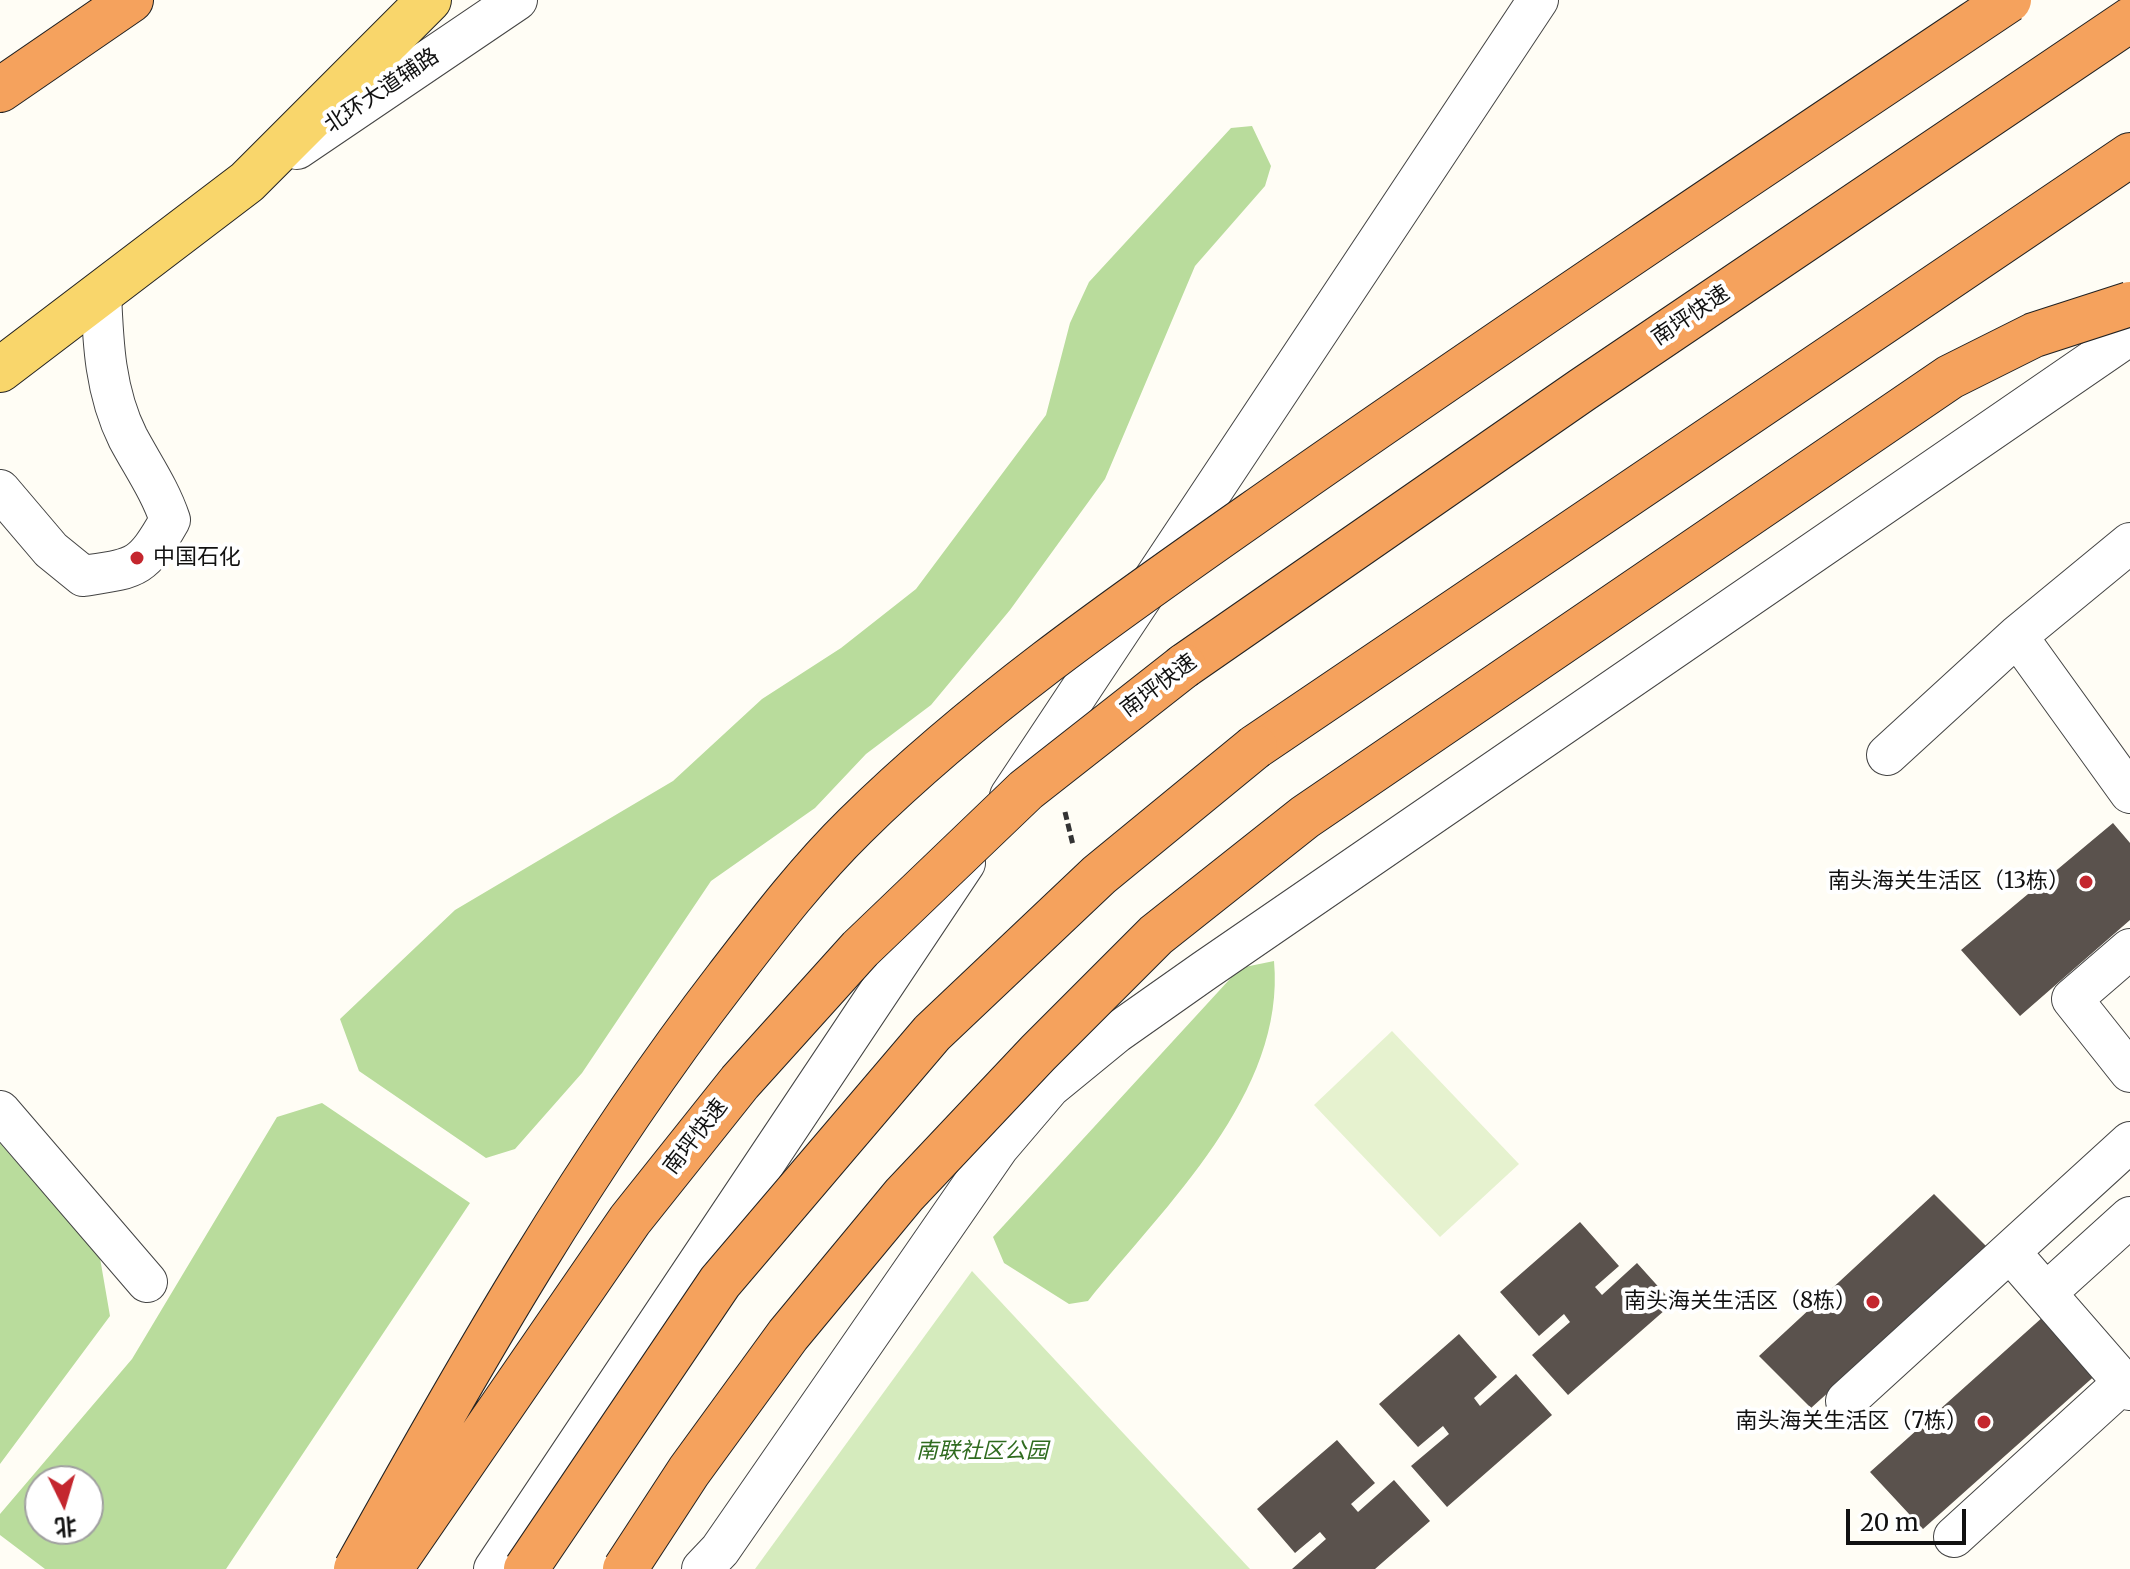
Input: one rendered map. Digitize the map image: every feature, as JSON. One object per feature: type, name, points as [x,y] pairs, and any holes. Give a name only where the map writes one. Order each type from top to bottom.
[{"type":"highway","points":[[0,90],[131,0]]},
{"type":"highway","points":[[356,1569],[456,1390],[656,1073],[771,921],[852,828],[971,721],[1135,596],[1534,318],[2009,0]]},
{"type":"highway","name":"南坪快速","points":[[390,1569],[630,1220],[740,1082],[860,949],[1026,790],[1184,666],[1582,390],[2130,20]]},
{"type":"highway","points":[[526,1569],[720,1282],[750,1245],[932,1033],[1099,875],[1255,747],[2130,155]]},
{"type":"highway","points":[[625,1569],[689,1471],[788,1335],[904,1195],[1038,1053],[1156,935],[1305,817],[1950,377],[2034,335],[2130,304]]},
{"type":"main road","name":"北环大道辅路","points":[[0,370],[247,182],[429,0]]},
{"type":"street","name":"北环大道辅路","points":[[247,182],[517,0]]},
{"type":"street","points":[[494,1569],[1538,0]]},
{"type":"street","points":[[0,490],[51,550],[83,576],[129,569],[150,556],[170,520],[160,489],[127,436],[104,367],[101,293]]},
{"type":"street","points":[[702,1569],[720,1550],[830,1394],[998,1148],[1050,1087],[1116,1033],[1204,971],[2130,335]]},
{"type":"street","points":[[1887,755],[2017,636],[2130,543]]},
{"type":"street","points":[[2017,636],[2130,793]]},
{"type":"street","points":[[2130,949],[2072,999],[2130,1072]]},
{"type":"street","points":[[0,1111],[147,1282]]},
{"type":"street","points":[[1846,1401],[2130,1142]]},
{"type":"street","points":[[2046,1293],[2130,1217]]},
{"type":"street","points":[[1954,1537],[2127,1387],[2010,1252]]},
{"type":"green space","points":[[1252,126],[1271,166],[1265,186],[1195,266],[1105,479],[1010,610],[931,705],[866,754],[815,808],[711,881],[582,1073],[515,1149],[486,1158],[359,1071],[340,1019],[455,910],[673,781],[762,699],[841,648],[916,589],[1046,415],[1070,323],[1089,282],[1231,128]]},
{"type":"green space","points":[[1274,961],[1273,1010],[1261,1056],[1241,1102],[1184,1186],[1088,1301],[1069,1304],[1004,1263],[993,1237],[1240,968]]},
{"type":"green space","points":[[1392,1031],[1519,1164],[1440,1237],[1314,1105]]},
{"type":"green space","points":[[322,1103],[470,1203],[226,1569],[45,1569],[0,1535],[0,1514],[24,1486],[24,1545],[104,1545],[104,1465],[42,1465],[132,1359],[277,1117]]},
{"type":"green space","points":[[0,1143],[100,1258],[110,1316],[0,1464]]},
{"type":"green space","name":"南联社区公园","points":[[972,1271],[1250,1569],[755,1569]]},
{"type":"building","name":"南头海关生活区（13栋）","points":[[2113,823],[2130,843],[2130,920],[2020,1016],[1961,950]]},
{"type":"building","name":"南头海关生活区（8栋）","points":[[1934,1194],[1988,1248],[1811,1408],[1759,1356]]},
{"type":"building","points":[[1580,1222],[1619,1266],[1595,1287],[1602,1295],[1637,1263],[1673,1303],[1568,1395],[1532,1355],[1570,1322],[1564,1314],[1539,1336],[1500,1292]]},
{"type":"building","name":"南头海关生活区（7栋）","points":[[2044,1316],[2099,1372],[1923,1529],[1870,1472]]},
{"type":"building","points":[[1459,1334],[1497,1377],[1474,1398],[1480,1406],[1516,1374],[1552,1415],[1447,1507],[1411,1466],[1449,1434],[1443,1426],[1418,1447],[1379,1404]]},
{"type":"building","points":[[1337,1440],[1375,1483],[1351,1504],[1358,1512],[1394,1480],[1430,1521],[1375,1569],[1292,1569],[1326,1539],[1320,1532],[1295,1553],[1257,1509]]},
{"type":"place","name":"中国石化","points":[[137,558]]},
{"type":"place","name":"南头海关生活区（13栋）","points":[[2086,882]]},
{"type":"place","name":"南头海关生活区（8栋）","points":[[1873,1302]]},
{"type":"place","name":"南头海关生活区（7栋）","points":[[1984,1422]]}]
